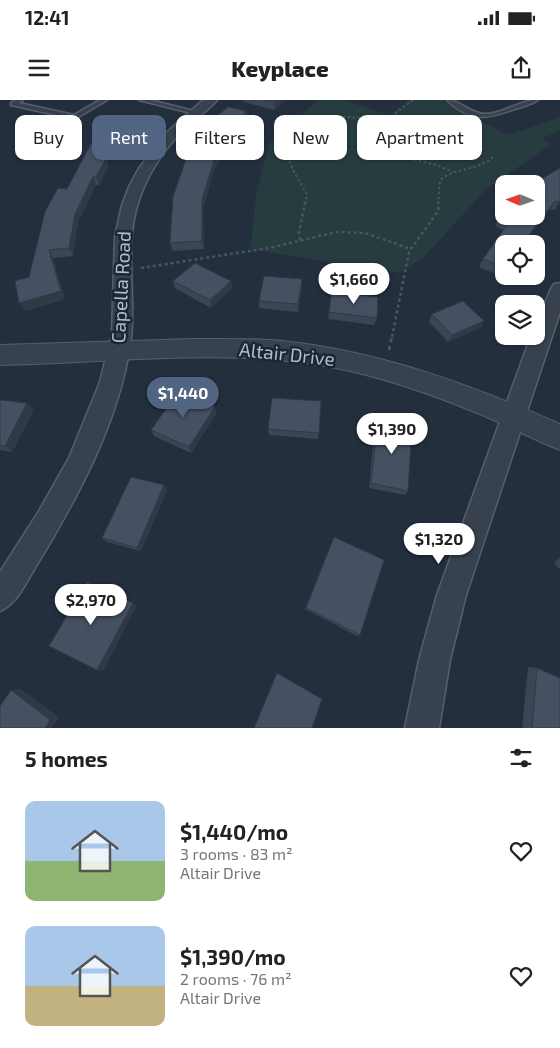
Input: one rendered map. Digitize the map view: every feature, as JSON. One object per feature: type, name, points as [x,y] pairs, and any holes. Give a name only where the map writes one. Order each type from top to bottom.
[{"type":"street","name":"Capella Road","points":[[0,596],[32,548],[70,480],[110,383],[122,328],[125,223],[136,188],[155,154],[178,127],[211,100]]},
{"type":"street","points":[[422,728],[427,689],[442,621],[513,415],[560,288]]},
{"type":"street","name":"Altair Drive","points":[[0,355],[258,349],[314,354],[384,370],[446,388],[513,415],[560,437]]},
{"type":"lane","points":[[20,100],[13,104],[75,116],[104,100]]},
{"type":"lane","points":[[142,100],[195,112]]},
{"type":"lane","points":[[450,100],[471,114],[480,116],[488,116],[535,100]]},
{"type":"path","points":[[393,115],[413,100]]},
{"type":"path","points":[[300,240],[299,232],[307,194],[291,165],[289,151],[298,135],[311,123],[332,118],[357,117]]},
{"type":"path","points":[[384,370],[411,249],[438,211],[440,180],[454,172],[486,163],[492,157]]},
{"type":"path","points":[[412,160],[437,164],[454,172]]},
{"type":"path","points":[[123,271],[269,248],[336,232],[354,231],[411,249]]},
{"type":"green space","points":[[318,100],[343,100],[389,115],[357,115],[357,160],[482,160],[482,122],[504,133],[512,134],[560,117],[560,131],[542,138],[552,144],[507,175],[495,175],[495,183],[486,189],[424,257],[400,273],[250,249],[257,189],[270,143],[274,139],[274,160],[347,160],[347,115],[301,115]]},
{"type":"green space","points":[[409,100],[443,100],[468,115],[389,115]]},
{"type":"building","points":[[228,107],[246,111],[243,115],[218,115]]},
{"type":"building","points":[[92,142],[92,160],[105,160],[96,177],[93,177],[75,214],[69,248],[49,250],[61,291],[19,303],[15,281],[29,277],[45,212],[58,188],[67,189]]},
{"type":"building","points":[[186,160],[214,160],[202,200],[202,241],[170,243],[173,197]]},
{"type":"building","points":[[560,168],[560,201],[555,201],[545,214],[545,177]]},
{"type":"building","points":[[507,225],[537,225],[529,235],[500,235]]},
{"type":"building","points":[[495,242],[495,264],[483,259]]},
{"type":"building","points":[[195,263],[231,281],[210,300],[173,281]]},
{"type":"building","points":[[264,276],[302,279],[298,304],[259,301]]},
{"type":"building","points":[[332,291],[378,297],[377,318],[329,312]]},
{"type":"building","points":[[463,301],[484,321],[452,335],[432,314]]},
{"type":"building","points":[[178,392],[215,407],[189,447],[151,430]]},
{"type":"building","points":[[272,398],[321,401],[319,433],[268,429]]},
{"type":"building","points":[[0,400],[27,403],[5,446],[0,445]]},
{"type":"building","points":[[378,419],[412,426],[408,491],[371,483]]},
{"type":"building","points":[[131,477],[164,485],[137,548],[102,538]]},
{"type":"building","points":[[334,537],[384,560],[360,635],[306,608]]},
{"type":"building","points":[[87,582],[133,603],[97,670],[49,646]]},
{"type":"building","points":[[537,668],[560,678],[560,728],[532,728]]},
{"type":"building","points":[[277,673],[322,699],[312,728],[254,728]]},
{"type":"building","points":[[11,690],[50,720],[45,728],[0,728],[0,706]]}]
